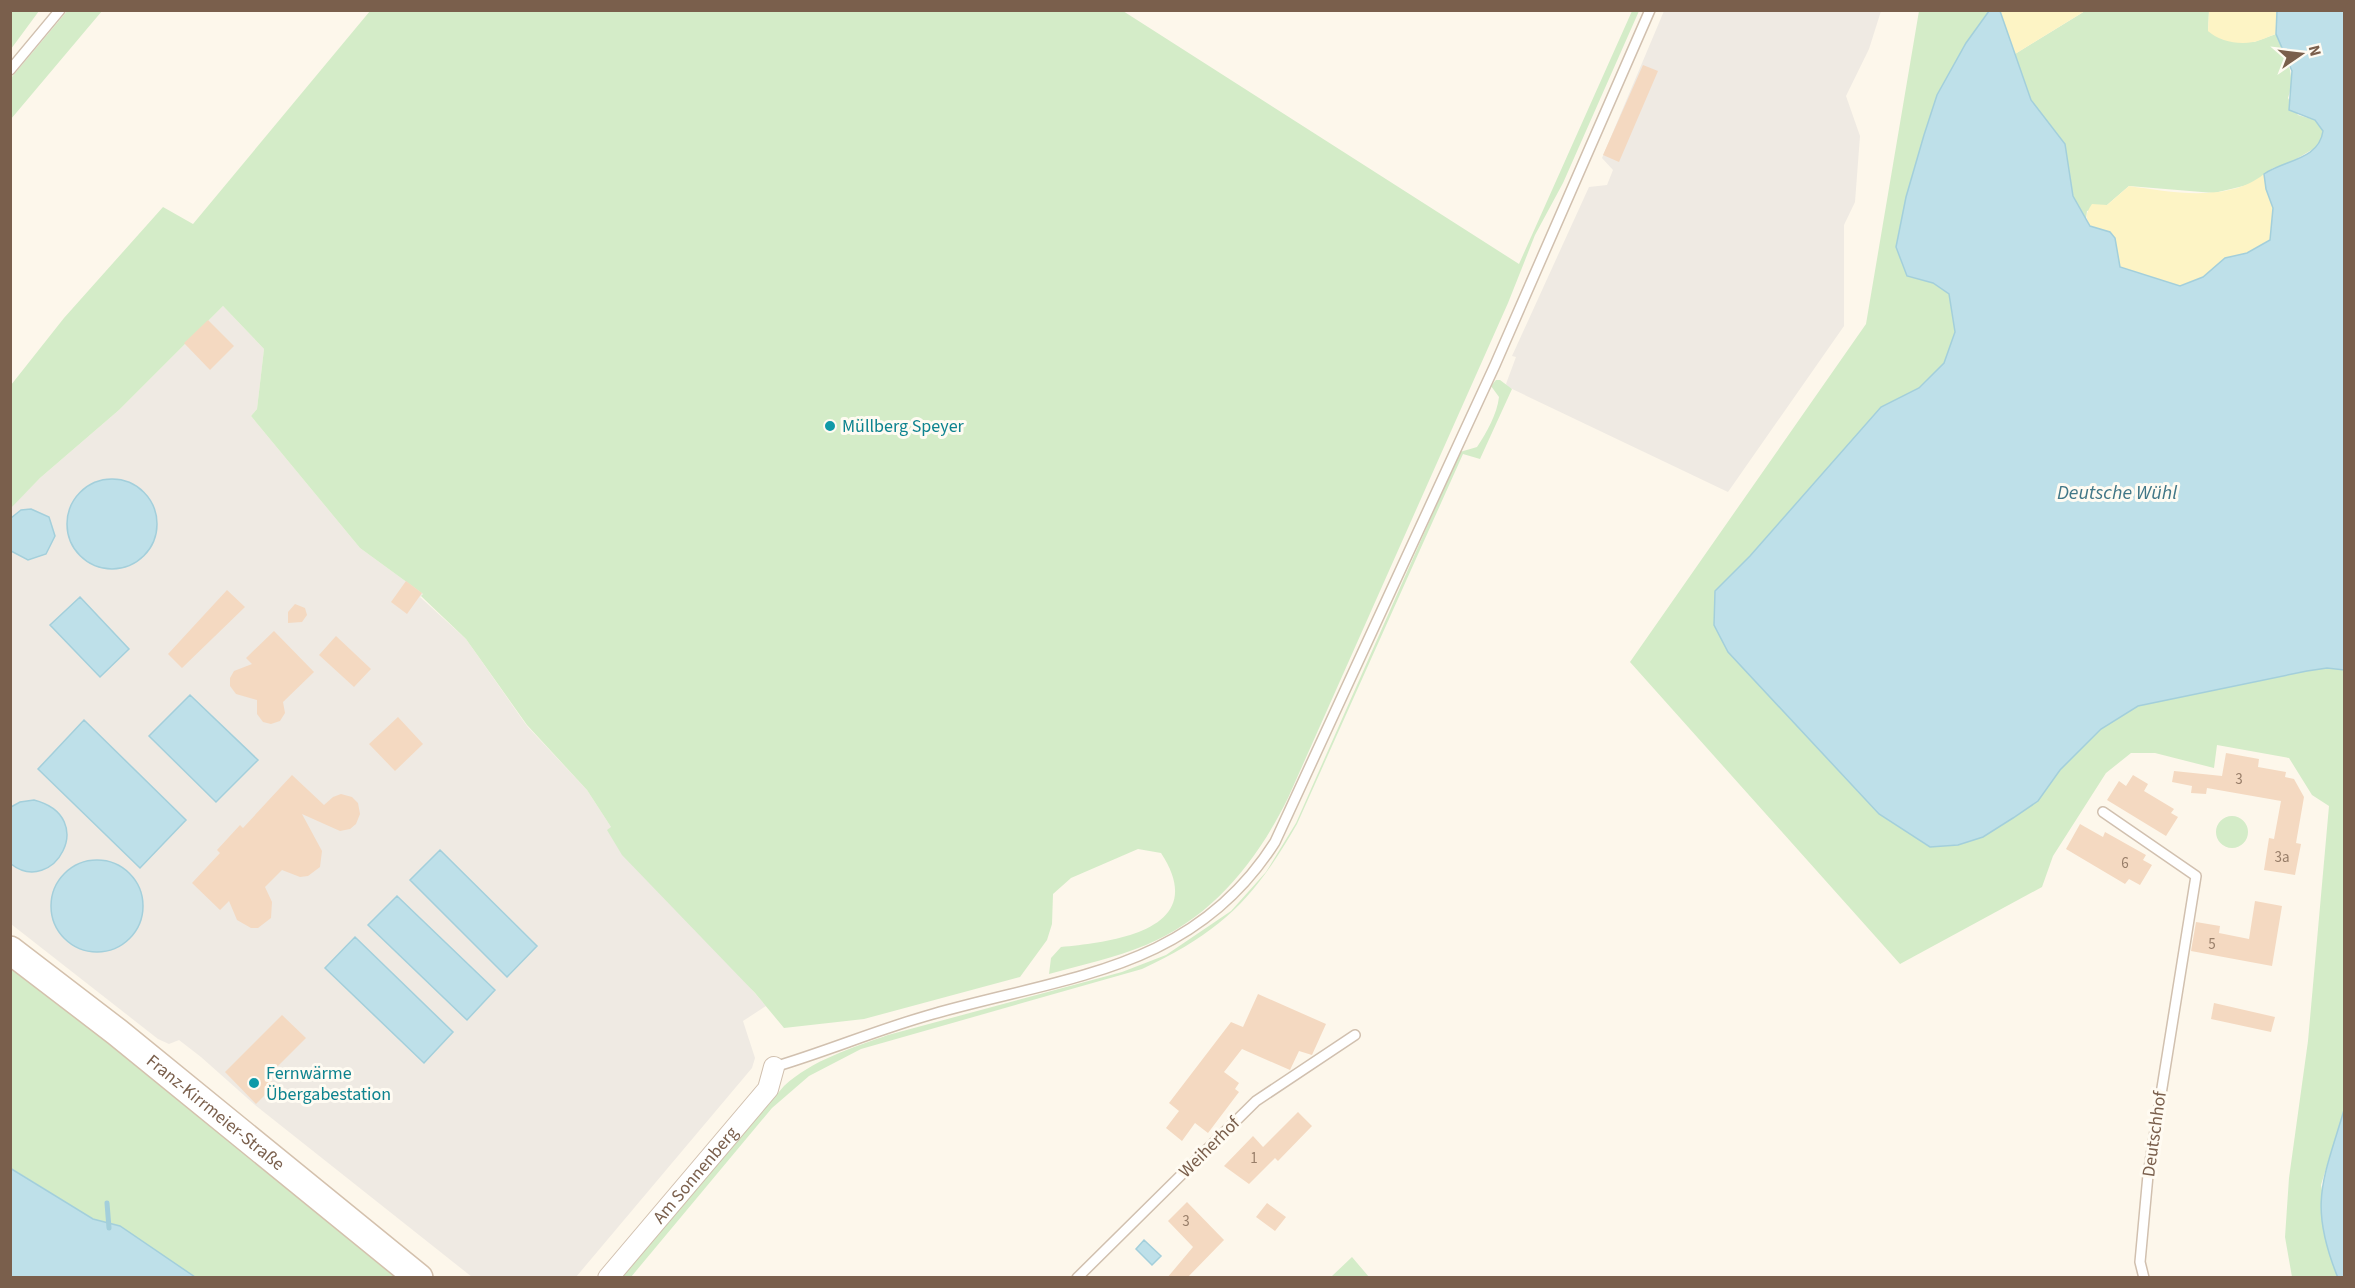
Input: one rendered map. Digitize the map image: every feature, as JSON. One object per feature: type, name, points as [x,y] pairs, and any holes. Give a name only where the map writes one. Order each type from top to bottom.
[{"type":"street","name":"Franz-Kirrmeier-Straße","points":[[10,950],[117,1032],[419,1278]]},
{"type":"street","name":"Am Sonnenberg","points":[[608,1278],[768,1089],[774,1067]]},
{"type":"lane","points":[[10,70],[60,10]]},
{"type":"lane","points":[[774,1067],[888,1027],[1143,956],[1204,921],[1246,883],[1275,842],[1495,365],[1650,10]]},
{"type":"lane","name":"Deutschhof","points":[[2103,812],[2196,876],[2148,1175],[2140,1262],[2144,1278]]},
{"type":"lane","name":"Weiherhof","points":[[1077,1278],[1256,1101],[1355,1035]]},
{"type":"shaded area","points":[[1664,11],[1881,11],[1869,49],[1846,96],[1860,136],[1855,202],[1844,225],[1844,326],[1728,492],[1508,387],[1506,384],[1516,357],[1512,356],[1589,187],[1607,185],[1613,170],[1602,158]]},
{"type":"shaded area","points":[[223,306],[264,349],[257,409],[251,416],[360,548],[423,594],[420,597],[466,639],[527,726],[587,790],[611,827],[766,1006],[743,1021],[755,1058],[752,1068],[576,1277],[472,1277],[255,1105],[179,1040],[169,1044],[158,1039],[11,924],[10,508],[40,478],[119,410]]},
{"type":"green space","points":[[68,10],[102,11],[11,119],[11,78]]},
{"type":"green space","points":[[10,11],[39,11],[11,49]]},
{"type":"green space","points":[[370,11],[1123,11],[1519,264],[1632,11],[1639,11],[1563,183],[1535,235],[1508,303],[1288,798],[1262,844],[1247,865],[1212,903],[1170,933],[1122,954],[1049,974],[1051,958],[1061,947],[1107,941],[1130,935],[1150,927],[1166,915],[1174,899],[1173,879],[1161,853],[1138,849],[1071,878],[1053,894],[1052,924],[1047,940],[1020,977],[864,1019],[784,1028],[755,993],[622,855],[607,830],[611,827],[587,790],[527,725],[466,639],[421,596],[423,594],[360,548],[251,416],[257,409],[264,349],[223,306],[119,410],[40,478],[11,508],[11,385],[64,318],[163,207],[193,224]]},
{"type":"green space","points":[[1919,11],[1989,11],[1966,43],[1937,95],[1906,197],[1896,247],[1907,276],[1933,283],[1949,294],[1955,332],[1944,363],[1919,388],[1881,408],[1750,556],[1715,591],[1728,652],[1879,814],[1930,847],[1958,845],[1983,837],[2013,818],[2038,801],[2060,770],[2101,729],[2138,706],[2307,671],[2327,668],[2344,670],[2344,1110],[2321,1185],[2338,1277],[2292,1277],[2285,1237],[2289,1178],[2308,1041],[2329,806],[2312,795],[2289,758],[2217,745],[2214,768],[2155,753],[2131,753],[2106,773],[2053,856],[2042,887],[1900,964],[1630,662],[1866,324]]},
{"type":"green space","points":[[2085,11],[2209,11],[2208,31],[2254,42],[2276,34],[2291,73],[2288,98],[2298,115],[2315,120],[2323,131],[2320,145],[2286,165],[2273,168],[2252,184],[2214,193],[2129,186],[2107,205],[2087,211],[2086,219],[2073,196],[2065,144],[2031,100],[2015,54]]},
{"type":"green space","points":[[1496,380],[1500,380],[1512,389],[1480,459],[1463,454],[1297,824],[1266,873],[1233,911],[1194,941],[1142,969],[861,1049],[809,1076],[772,1108],[631,1277],[622,1277],[784,1086],[807,1069],[833,1056],[888,1035],[1122,972],[1166,955],[1231,911],[1266,872],[1296,823],[1460,452],[1477,447],[1491,423],[1499,397],[1491,386]]},
{"type":"green space","points":[[2232,816],[2243,821],[2248,832],[2243,843],[2232,848],[2221,843],[2216,832],[2221,821]]},
{"type":"green space","points":[[10,962],[407,1277],[195,1277],[120,1226],[93,1219],[11,1168]]},
{"type":"green space","points":[[1352,1257],[1369,1277],[1331,1277]]},
{"type":"sand","points":[[2000,11],[2085,11],[2015,54]]},
{"type":"sand","points":[[2209,11],[2277,11],[2276,34],[2247,43],[2223,40],[2208,31]]},
{"type":"sand","points":[[2264,174],[2266,189],[2273,208],[2270,240],[2247,253],[2225,258],[2203,277],[2180,286],[2120,267],[2112,236],[2090,226],[2087,220],[2087,213],[2092,204],[2107,205],[2129,186],[2163,191],[2217,192],[2250,183]]},
{"type":"water","name":"Deutsche Wühl","points":[[1989,11],[2000,11],[2031,100],[2065,144],[2073,196],[2090,226],[2110,232],[2115,238],[2120,267],[2180,286],[2203,277],[2225,258],[2247,253],[2270,240],[2273,208],[2266,189],[2264,174],[2308,154],[2320,141],[2323,131],[2315,120],[2289,110],[2292,71],[2276,34],[2277,11],[2344,11],[2344,670],[2327,668],[2307,671],[2138,706],[2101,729],[2060,770],[2038,801],[2013,818],[1983,837],[1958,845],[1930,847],[1879,814],[1728,652],[1714,625],[1715,591],[1750,556],[1881,407],[1919,388],[1944,363],[1955,332],[1949,294],[1933,283],[1907,276],[1896,247],[1906,197],[1937,95],[1966,43]]},
{"type":"water","points":[[103,479],[121,479],[137,486],[150,499],[157,515],[157,533],[150,549],[137,562],[121,569],[103,569],[87,562],[74,549],[67,533],[67,515],[74,499],[87,486]]},
{"type":"water","points":[[31,509],[49,517],[55,536],[46,554],[28,560],[11,551],[11,518],[21,510]]},
{"type":"water","points":[[80,597],[129,649],[100,677],[50,625]]},
{"type":"water","points":[[190,695],[258,760],[216,802],[149,736]]},
{"type":"water","points":[[84,720],[186,820],[140,868],[38,769]]},
{"type":"water","points":[[34,800],[54,809],[64,822],[67,836],[63,851],[54,863],[42,870],[27,871],[11,864],[11,807],[20,802]]},
{"type":"water","points":[[440,850],[537,946],[507,977],[410,880]]},
{"type":"water","points":[[97,860],[114,864],[129,874],[139,889],[143,906],[139,923],[129,938],[114,948],[97,952],[80,948],[65,938],[55,923],[51,906],[55,889],[65,874],[80,864]]},
{"type":"water","points":[[397,896],[495,990],[467,1020],[368,925]]},
{"type":"water","points":[[355,937],[453,1032],[424,1063],[325,968]]},
{"type":"water","points":[[2344,1110],[2344,1277],[2338,1278],[2323,1231],[2321,1211],[2325,1175]]},
{"type":"water","points":[[10,1168],[93,1219],[120,1226],[195,1277],[11,1277]]},
{"type":"water","points":[[1144,1240],[1161,1256],[1152,1265],[1136,1249]]},
{"type":"building","points":[[1643,65],[1658,71],[1619,162],[1603,155]]},
{"type":"building","points":[[208,320],[234,346],[210,370],[184,343]]},
{"type":"building","points":[[406,581],[422,593],[407,614],[391,602]]},
{"type":"building","points":[[227,590],[245,607],[182,668],[168,654]]},
{"type":"building","points":[[295,604],[305,608],[307,615],[302,622],[288,623],[288,612]]},
{"type":"building","points":[[274,631],[314,672],[283,702],[285,713],[280,721],[271,724],[263,722],[257,714],[257,700],[236,694],[230,686],[230,678],[234,671],[252,664],[246,658]]},
{"type":"building","points":[[336,636],[371,669],[354,687],[319,655]]},
{"type":"building","points":[[398,717],[423,744],[395,771],[369,744]]},
{"type":"building","points":[[2226,753],[2259,759],[2258,767],[2286,772],[2285,777],[2294,779],[2304,797],[2296,843],[2301,844],[2295,875],[2264,870],[2269,838],[2274,839],[2281,801],[2207,788],[2206,794],[2191,793],[2192,786],[2172,782],[2174,771],[2222,776]]},
{"type":"building","points":[[292,775],[324,805],[333,797],[341,794],[352,797],[358,803],[360,814],[356,824],[350,829],[340,831],[302,814],[322,851],[320,867],[308,876],[300,877],[282,870],[265,887],[272,902],[271,918],[258,928],[251,928],[237,920],[229,901],[220,910],[192,883],[220,853],[217,850],[240,825],[243,828]]},
{"type":"building","points":[[2133,775],[2148,784],[2144,791],[2174,809],[2171,813],[2178,817],[2166,836],[2107,800],[2119,781],[2126,786]]},
{"type":"building","points":[[2080,824],[2103,837],[2105,832],[2146,855],[2143,860],[2152,865],[2140,885],[2129,879],[2125,884],[2066,849]]},
{"type":"building","points":[[2255,901],[2282,906],[2272,966],[2191,951],[2196,922],[2220,926],[2219,933],[2249,939]]},
{"type":"building","points":[[1258,994],[1326,1024],[1312,1055],[1299,1051],[1290,1070],[1242,1049],[1224,1072],[1239,1083],[1235,1089],[1239,1092],[1208,1133],[1195,1123],[1182,1141],[1166,1128],[1179,1111],[1169,1103],[1231,1022],[1243,1027]]},
{"type":"building","points":[[2214,1003],[2275,1017],[2271,1032],[2211,1019]]},
{"type":"building","points":[[282,1015],[306,1038],[267,1077],[275,1085],[256,1104],[225,1072]]},
{"type":"building","points":[[1298,1112],[1312,1126],[1278,1161],[1275,1158],[1249,1184],[1224,1166],[1253,1136],[1263,1147]]},
{"type":"building","points":[[1187,1202],[1224,1240],[1187,1278],[1167,1278],[1193,1247],[1168,1221]]},
{"type":"building","points":[[1267,1203],[1286,1217],[1275,1231],[1256,1217]]},
{"type":"waterway","points":[[107,1203],[109,1228]]},
{"type":"place","name":"Müllberg Speyer","points":[[830,426]]},
{"type":"place","name":"Fernwärme Übergabestation","points":[[254,1083]]}]
